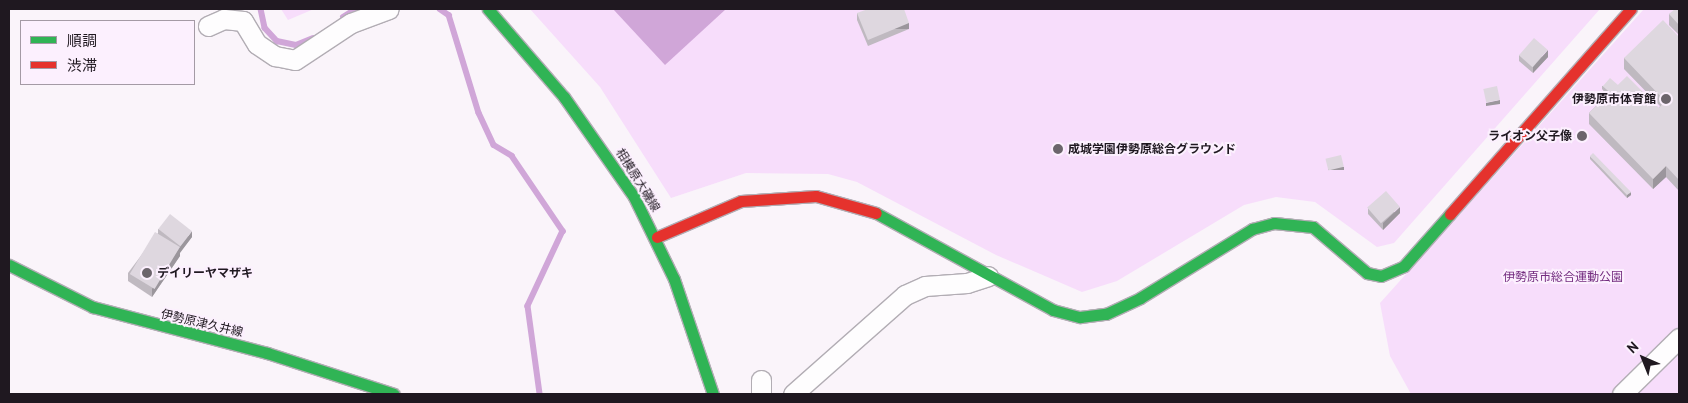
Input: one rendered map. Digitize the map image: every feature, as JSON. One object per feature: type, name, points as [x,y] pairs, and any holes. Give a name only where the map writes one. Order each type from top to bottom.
[{"type":"street","points":[[208,26],[224,19],[243,21],[257,44],[275,56],[296,60],[351,23],[389,9]]},
{"type":"street","name":"相模原大磯線","points":[[488,9],[564,97],[630,190],[657,237],[713,394]]},
{"type":"street","points":[[657,237],[741,201],[816,196],[870,210],[1053,310],[1093,317],[1140,298],[1252,228],[1285,222],[1326,234],[1367,272],[1391,273],[1404,266],[1631,9]]},
{"type":"street","name":"伊勢原津久井線","points":[[9,265],[48,288],[102,310],[268,353],[394,394]]},
{"type":"street","points":[[793,394],[905,295],[925,286],[967,284],[988,276]]},
{"type":"street","points":[[1622,394],[1679,338]]},
{"type":"green space","points":[[281,9],[314,9],[288,20]]},
{"type":"green space","name":"成城学園伊勢原総合グラウンド","points":[[530,9],[1600,9],[1394,243],[1377,247],[1315,202],[1276,197],[1244,205],[1117,281],[1082,292],[996,255],[857,182],[828,174],[746,173],[671,198],[600,87]]},
{"type":"green space","name":"伊勢原市総合運動公園","points":[[1644,9],[1679,9],[1679,394],[1411,394],[1390,356],[1380,303]]},
{"type":"shaded area","points":[[613,9],[726,9],[665,65]]},
{"type":"building","points":[[868,9],[904,9],[909,23],[868,40],[857,13]]},
{"type":"building","points":[[1675,9],[1679,9],[1679,25],[1669,14]]},
{"type":"building","name":"伊勢原市体育館","points":[[1663,20],[1679,37],[1679,180],[1666,166],[1653,179],[1589,113],[1627,76],[1659,108],[1665,101],[1624,58]]},
{"type":"building","points":[[1534,38],[1548,50],[1532,67],[1519,55]]},
{"type":"building","points":[[1610,78],[1618,85],[1611,94],[1603,86]]},
{"type":"building","points":[[1497,86],[1500,100],[1486,103],[1483,89]]},
{"type":"building","points":[[1593,153],[1631,192],[1627,195],[1590,156]]},
{"type":"building","points":[[1341,155],[1344,167],[1328,171],[1325,159]]},
{"type":"building","points":[[1386,191],[1400,207],[1381,223],[1367,207]]},
{"type":"building","points":[[170,214],[192,231],[180,246],[158,229]]},
{"type":"building","points":[[155,232],[180,247],[155,289],[130,274]]},
{"type":"waterway","points":[[261,9],[265,28],[277,41],[296,45],[313,38]]},
{"type":"waterway","points":[[343,17],[356,9]]},
{"type":"waterway","points":[[440,9],[449,15],[479,113],[494,145],[512,156],[563,231],[528,306],[540,394]]},
{"type":"traffic: fast","points":[[488,9],[564,97],[634,197],[674,279],[713,394]]},
{"type":"traffic: fast","points":[[876,213],[1053,310],[1080,317],[1106,314],[1140,298],[1252,229],[1274,223],[1313,227],[1367,273],[1381,276],[1404,266],[1450,214]]},
{"type":"traffic: fast","points":[[9,265],[93,307],[267,353],[394,394]]},
{"type":"traffic: jam","points":[[1450,214],[1631,9]]},
{"type":"traffic: jam","points":[[657,237],[741,201],[816,196],[876,213]]},
{"type":"place","name":"伊勢原市体育館","points":[[1666,99]]},
{"type":"place","name":"ライオン父子像","points":[[1582,136]]},
{"type":"place","name":"成城学園伊勢原総合グラウンド","points":[[1058,149]]},
{"type":"place","name":"デイリーヤマザキ","points":[[147,273]]}]
